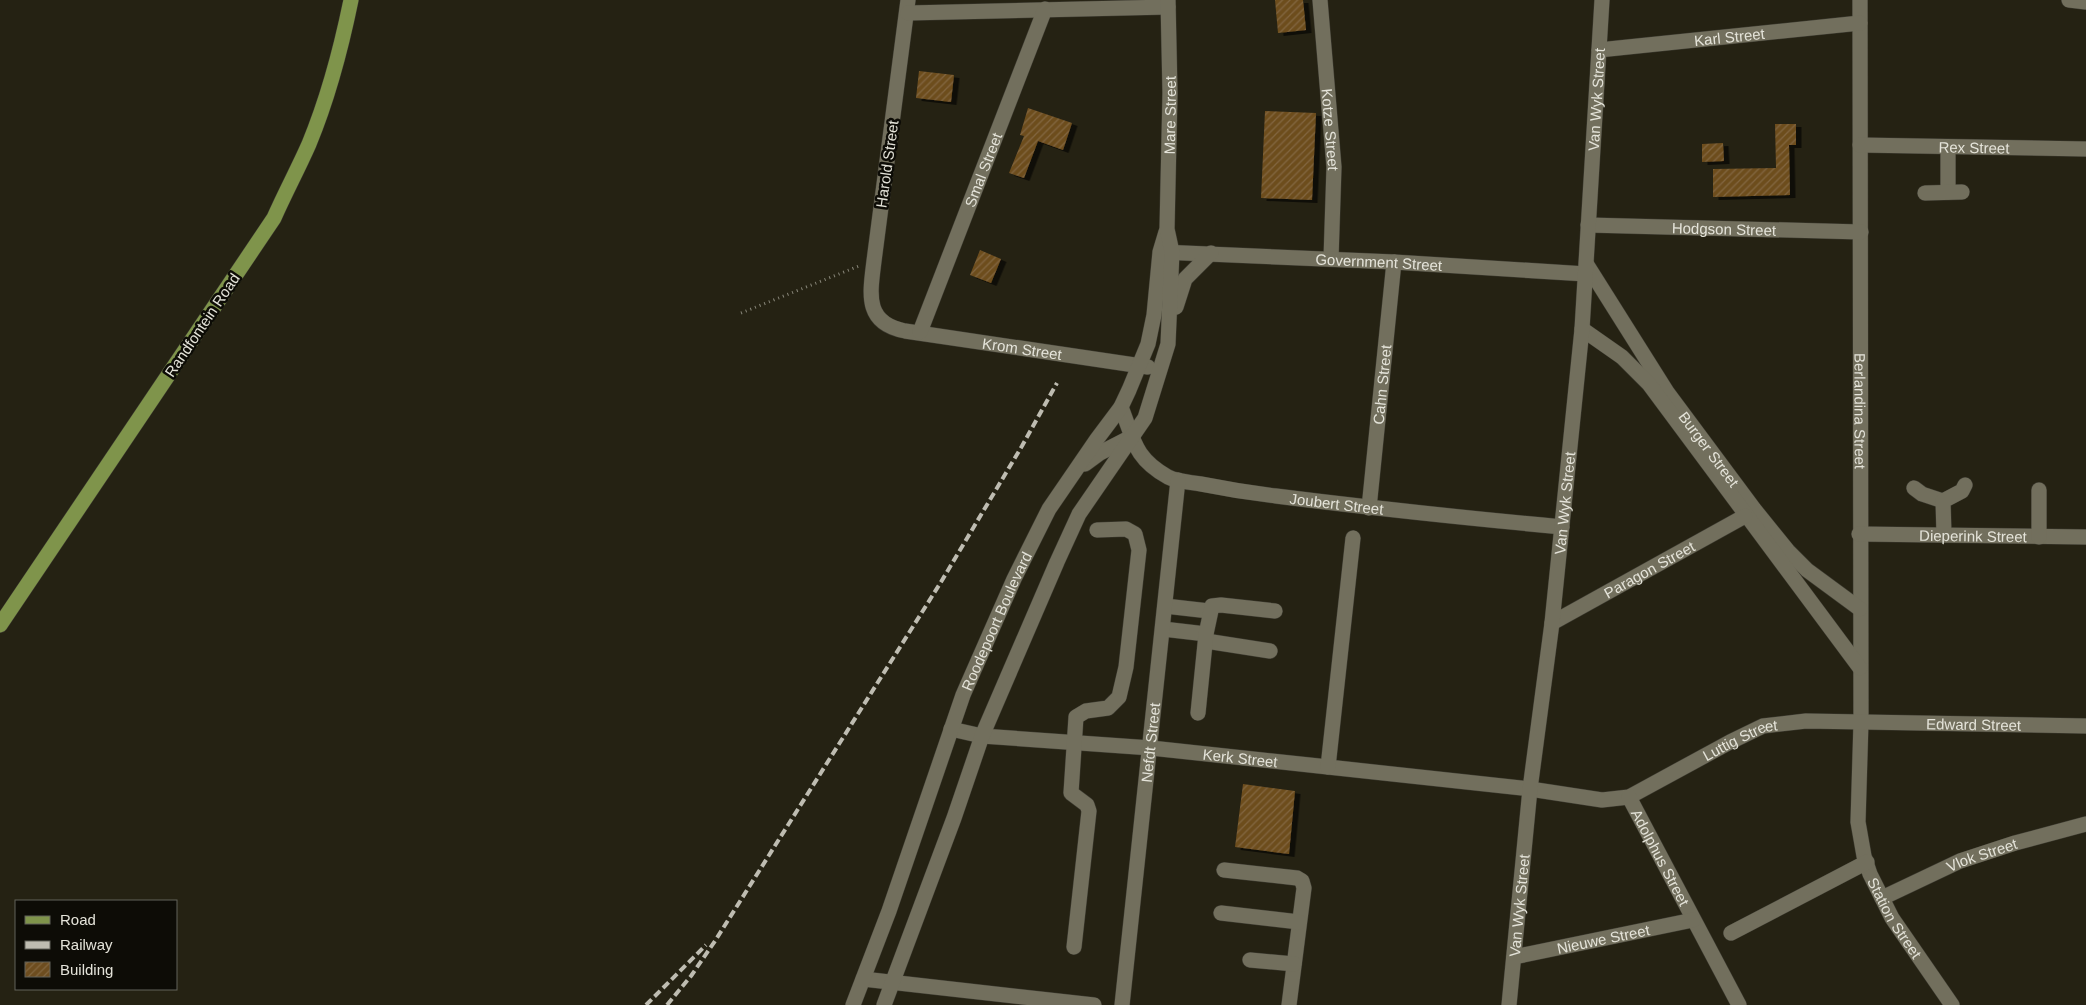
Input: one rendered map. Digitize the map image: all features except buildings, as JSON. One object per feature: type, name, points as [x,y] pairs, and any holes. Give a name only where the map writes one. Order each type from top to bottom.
[{"type":"main road","name":"Randfontein Road","points":[[0,625],[274,218],[309,145],[345,34],[351,0]]},
{"type":"street","name":"Kotze Street","points":[[1320,0],[1334,167],[1331,259]]},
{"type":"street","name":"Van Wyk Street","points":[[1509,1005],[1530,789],[1552,623],[1582,329],[1602,0]]},
{"type":"street","name":"Berlandina Street","points":[[1858,822],[1861,722],[1860,0]]},
{"type":"street","points":[[2069,0],[2086,2]]},
{"type":"street","points":[[908,7],[1045,8],[1168,4]]},
{"type":"street","name":"Mare Street","points":[[1166,252],[1170,93],[1168,4]]},
{"type":"street","name":"Harold Street","points":[[884,324],[875,312],[871,300],[874,261],[908,7]]},
{"type":"street","name":"Smal Street","points":[[920,332],[1045,8]]},
{"type":"street","name":"Karl Street","points":[[1599,50],[1860,24]]},
{"type":"street","name":"Rex Street","points":[[1860,145],[2086,149]]},
{"type":"street","points":[[1924,193],[1955,192],[1948,148]]},
{"type":"street","name":"Hodgson Street","points":[[1588,225],[1861,232]]},
{"type":"street","name":"Government Street","points":[[1166,252],[1586,269]]},
{"type":"street","name":"Roodepoort Boulevard","points":[[884,1005],[954,818],[982,736],[1057,562],[1079,514],[1145,418],[1168,344],[1166,252]]},
{"type":"street","name":"Roodepoort Boulevard","points":[[853,1005],[902,874],[951,729],[977,660],[1049,509],[1121,407],[1148,344],[1166,252]]},
{"type":"street","points":[[1168,344],[1177,298],[1185,279],[1211,253]]},
{"type":"street","name":"Cahn Street","points":[[1369,508],[1394,262]]},
{"type":"street","name":"Burger Street","points":[[1586,269],[1667,392],[1754,509],[1788,551],[1807,570],[1860,609]]},
{"type":"street","name":"Krom Street","points":[[884,324],[893,328],[1139,365],[1160,370]]},
{"type":"street","name":"Burger Street","points":[[1582,329],[1622,357],[1649,384],[1860,668]]},
{"type":"street","name":"Joubert Street","points":[[1121,407],[1135,446],[1142,457],[1166,476],[1178,480],[1242,492],[1369,508],[1562,528]]},
{"type":"street","points":[[1073,475],[1100,453],[1133,436]]},
{"type":"street","name":"Nefdt Street","points":[[1122,1005],[1151,748],[1178,480]]},
{"type":"street","points":[[1914,488],[1918,492],[1942,501],[1962,491],[1964,485]]},
{"type":"street","points":[[2039,490],[2039,537]]},
{"type":"street","points":[[1942,501],[1944,534]]},
{"type":"street","name":"Paragon Street","points":[[1552,623],[1746,516]]},
{"type":"street","points":[[1074,947],[1088,812],[1087,805],[1071,793],[1076,717],[1086,711],[1108,708],[1119,697],[1128,648],[1139,550],[1135,534],[1126,529],[1097,530]]},
{"type":"street","name":"Dieperink Street","points":[[1860,534],[2086,537]]},
{"type":"street","points":[[1328,767],[1353,538]]},
{"type":"street","points":[[1198,713],[1206,638],[1212,606],[1215,604],[1275,611]]},
{"type":"street","points":[[1165,606],[1210,612]]},
{"type":"street","points":[[1163,629],[1270,651]]},
{"type":"street","name":"Luttig Street","points":[[1629,796],[1763,726],[1806,721],[1861,722]]},
{"type":"street","name":"Edward Street","points":[[1861,722],[2086,726]]},
{"type":"street","name":"Kerk Street","points":[[951,729],[982,736],[1151,748],[1530,789]]},
{"type":"street","name":"Adolphus Street","points":[[1530,789],[1602,800],[1629,796],[1739,1005]]},
{"type":"street","name":"Station Street","points":[[1858,822],[1867,862],[1882,898],[1897,926],[1952,1005]]},
{"type":"street","name":"Vlok Street","points":[[1882,898],[1960,861],[2015,843],[2086,824]]},
{"type":"street","points":[[1731,933],[1867,862]]},
{"type":"street","points":[[1224,870],[1300,879],[1304,888],[1289,1005]]},
{"type":"street","points":[[1221,913],[1299,922]]},
{"type":"street","name":"Nieuwe Street","points":[[1514,956],[1693,920]]},
{"type":"street","points":[[1250,960],[1294,964]]},
{"type":"street","points":[[863,979],[1094,1005]]},
{"type":"path","points":[[741,313],[874,261]]},
{"type":"railway","points":[[667,1005],[691,976],[715,941],[941,582],[1057,383]]},
{"type":"railway","points":[[646,1005],[706,945]]}]
